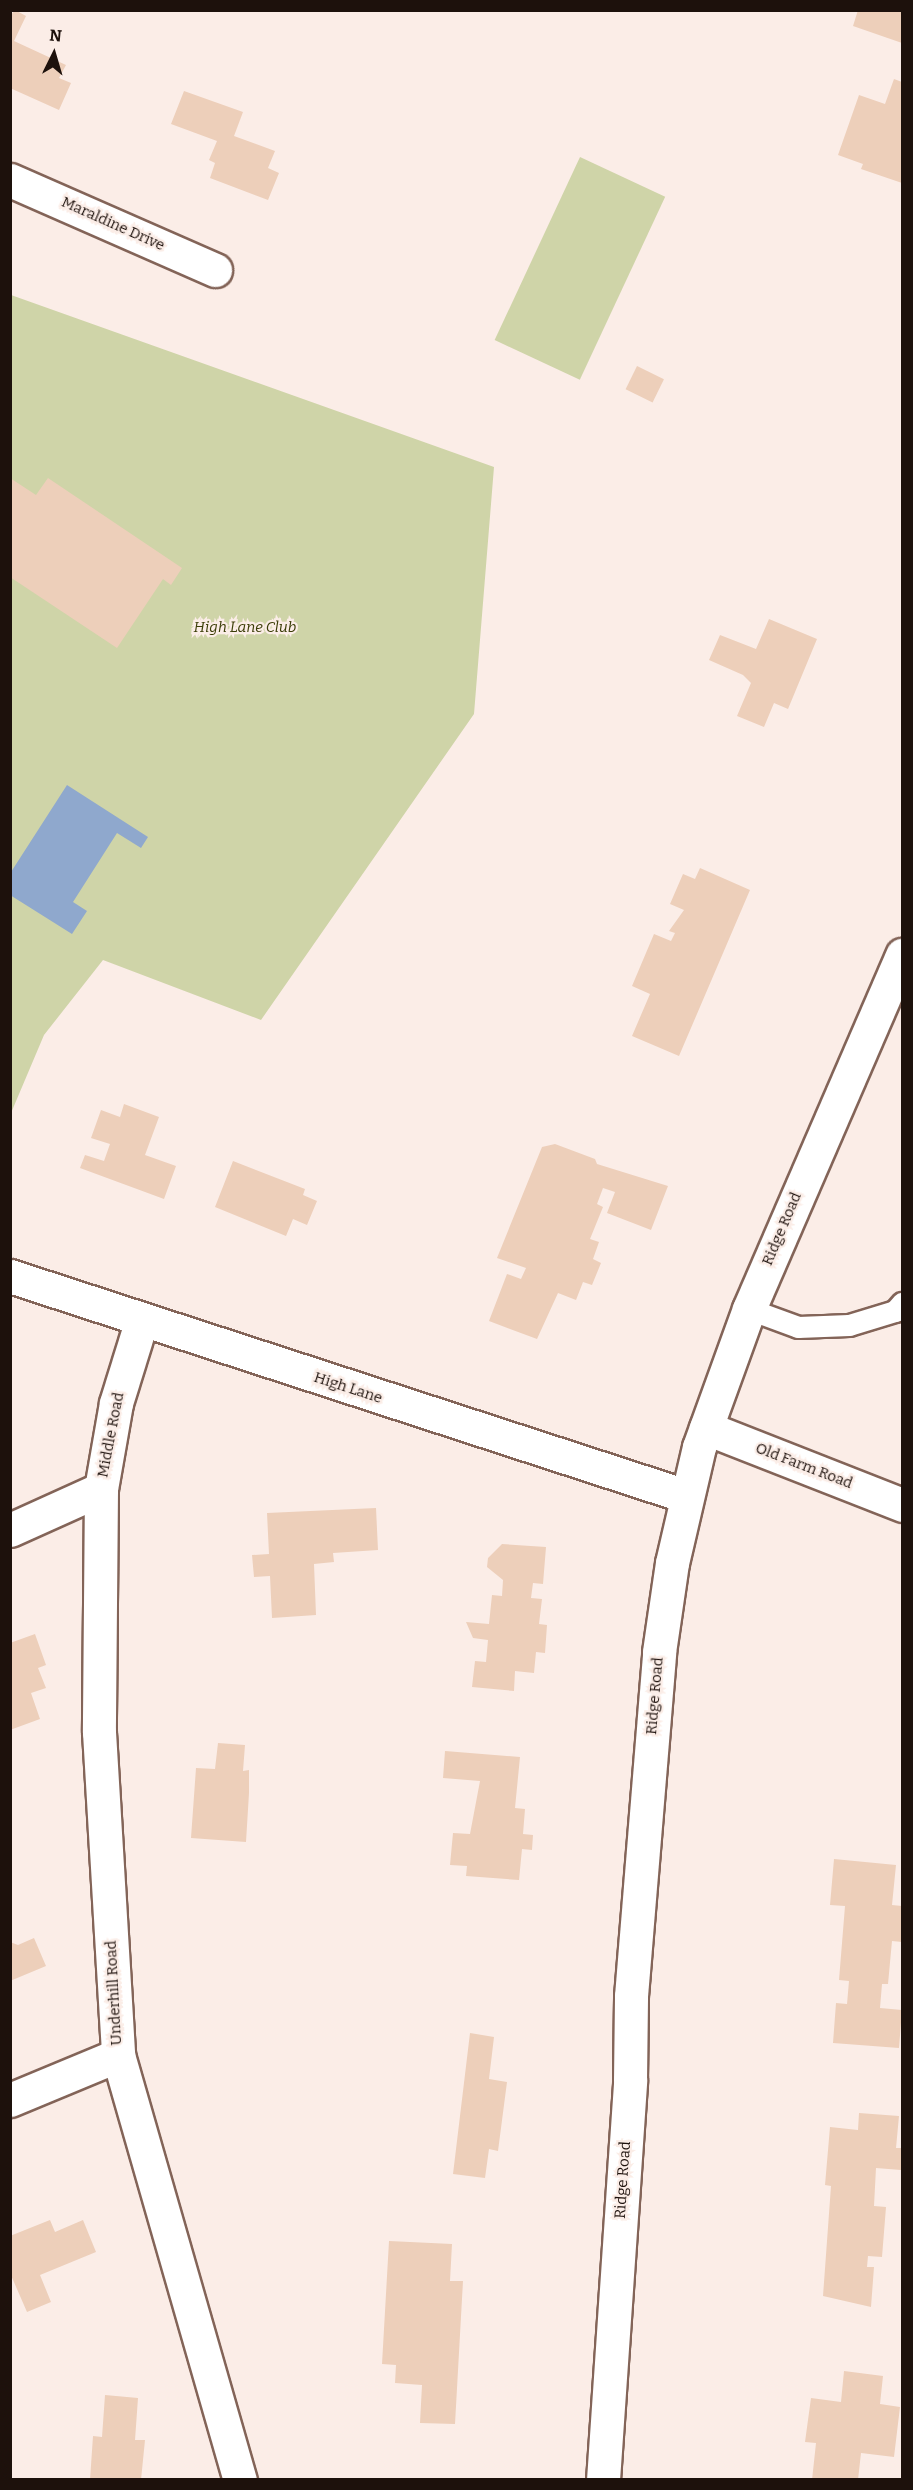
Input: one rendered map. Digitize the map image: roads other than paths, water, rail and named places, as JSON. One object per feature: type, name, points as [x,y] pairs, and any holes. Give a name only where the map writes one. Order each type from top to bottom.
[{"type":"street","name":"Maraldine Drive","points":[[12,180],[215,270]]},
{"type":"street","name":"Ridge Road","points":[[603,2480],[630,2080],[631,1996],[658,1664],[686,1496],[705,1428],[749,1309],[903,955]]},
{"type":"street","name":"High Lane","points":[[10,1276],[141,1322],[686,1496]]},
{"type":"street","name":"Middle Road","points":[[10,1530],[101,1489],[116,1404],[141,1322]]},
{"type":"street","name":"Old Farm Road","points":[[705,1428],[903,1505]]},
{"type":"street","name":"Underhill Road","points":[[101,1489],[99,1732],[118,2055],[240,2480]]},
{"type":"street","points":[[10,2100],[118,2055]]},
{"type":"lane","points":[[749,1309],[798,1327],[849,1325],[895,1311],[903,1303]]},
{"type":"water","points":[[67,785],[148,837],[141,848],[117,833],[73,902],[87,911],[72,934],[10,895],[11,872]]},
{"type":"park label","name":"High Lane Club","points":[[245,628]]}]
